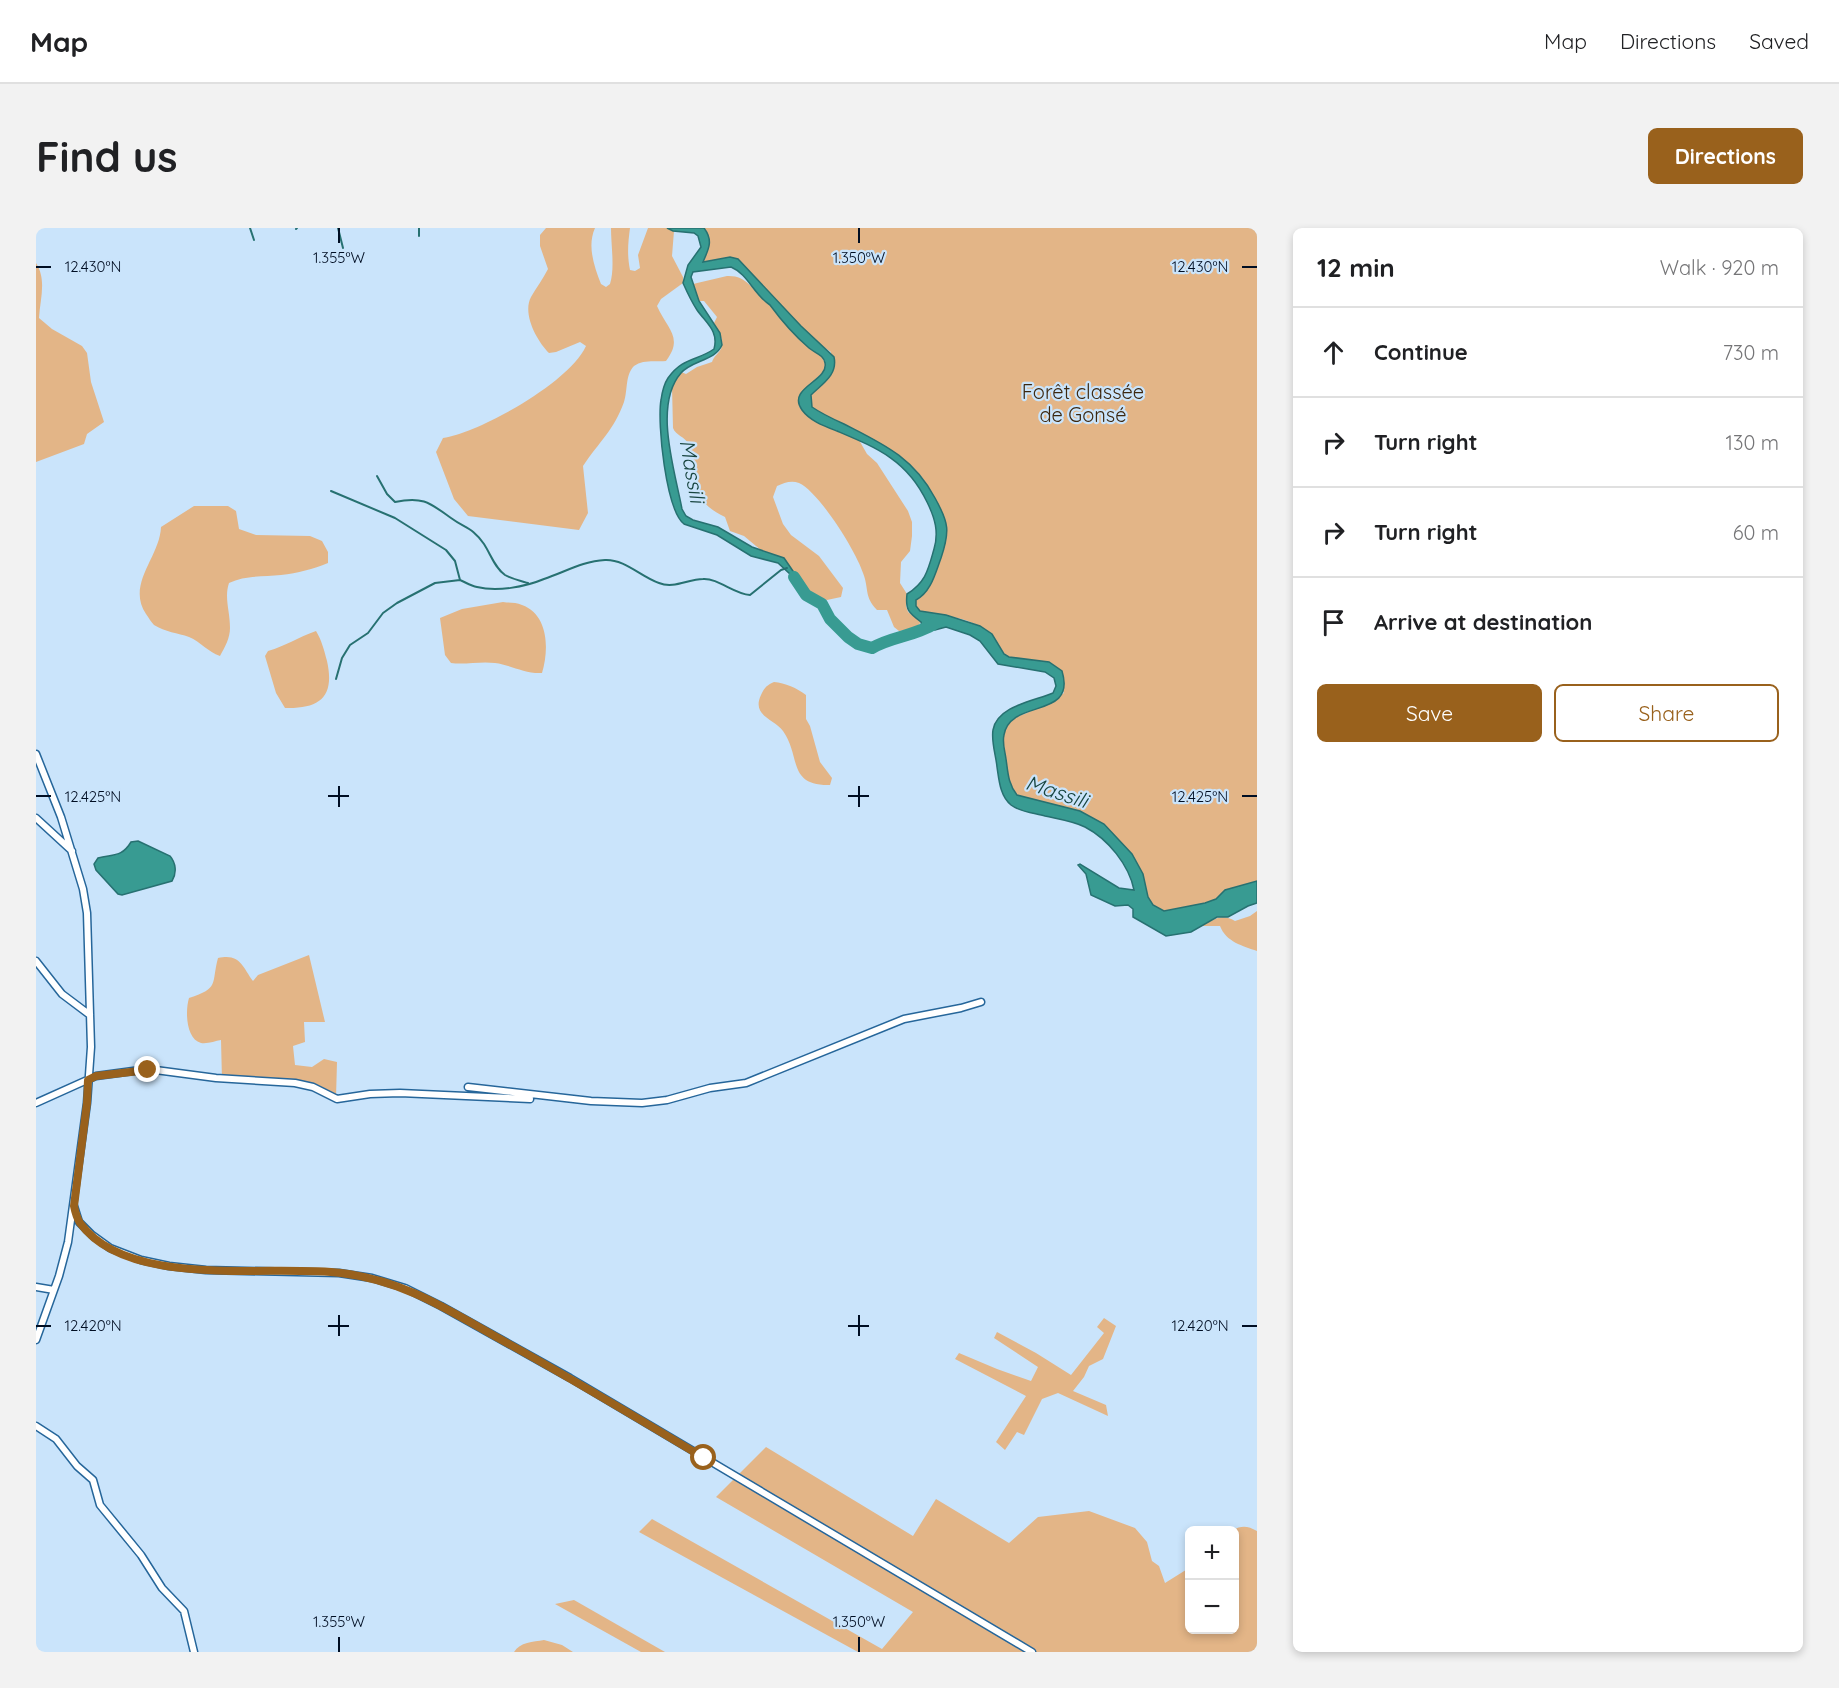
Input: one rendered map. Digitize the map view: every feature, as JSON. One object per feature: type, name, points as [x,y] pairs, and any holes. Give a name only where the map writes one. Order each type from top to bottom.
[{"type":"street","points":[[36,754],[72,851],[83,889],[87,913],[91,1047],[87,1103],[68,1242],[36,1340]]},
{"type":"street","points":[[36,818],[72,851]]},
{"type":"street","points":[[36,961],[62,994],[90,1016]]},
{"type":"street","points":[[468,1088],[591,1101],[642,1103],[667,1100],[710,1088],[746,1083],[904,1019],[981,1002]]},
{"type":"street","points":[[36,1103],[96,1076],[148,1070],[216,1078],[295,1083],[313,1087],[337,1099],[370,1094],[400,1093],[533,1099]]},
{"type":"street","points":[[74,1206],[80,1222],[92,1235],[110,1248],[141,1260],[206,1270],[339,1273],[372,1278],[405,1288],[570,1378],[1032,1652]]},
{"type":"street","points":[[36,1287],[54,1290]]},
{"type":"street","points":[[36,1426],[56,1439],[77,1466],[93,1480],[100,1505],[141,1555],[162,1588],[184,1611],[194,1652]]},
{"type":"green space","points":[[546,228],[595,228],[592,256],[601,284],[606,287],[610,284],[612,271],[611,228],[630,228],[629,265],[630,270],[635,271],[640,268],[638,255],[648,228],[667,228],[674,231],[672,256],[683,277],[683,283],[661,299],[657,306],[674,339],[671,353],[666,361],[641,362],[634,366],[628,378],[620,412],[583,466],[588,513],[579,530],[468,516],[454,499],[436,452],[443,438],[459,434],[501,416],[544,389],[577,360],[586,346],[580,342],[549,353],[532,327],[528,311],[529,304],[548,269],[540,246],[540,235]]},
{"type":"green space","name":"Forêt classée de Gonsé","points":[[704,228],[1257,228],[1257,881],[1226,890],[1217,899],[1205,903],[1164,911],[1153,905],[1148,897],[1143,874],[1080,811],[1017,795],[1008,776],[1003,738],[1008,724],[1016,717],[1064,693],[1049,662],[1009,657],[991,635],[980,626],[963,619],[920,611],[916,607],[916,600],[932,582],[946,539],[945,529],[933,494],[924,480],[901,457],[812,407],[811,394],[830,377],[831,352],[815,341],[738,259],[730,257],[703,262],[709,241]]},
{"type":"green space","points":[[36,263],[42,283],[39,318],[52,329],[82,346],[87,353],[91,382],[104,422],[87,434],[84,444],[36,462]]},
{"type":"green space","points":[[727,276],[746,282],[810,349],[822,356],[826,367],[800,394],[798,401],[800,408],[821,424],[859,440],[908,511],[912,522],[912,536],[910,551],[901,562],[900,583],[907,594],[908,612],[921,622],[915,629],[899,631],[894,627],[887,610],[877,610],[873,605],[868,597],[865,578],[859,563],[845,537],[816,498],[799,483],[790,482],[777,486],[773,497],[783,524],[791,535],[819,556],[843,588],[841,597],[827,600],[813,594],[804,587],[784,558],[762,551],[744,536],[730,531],[725,517],[713,510],[699,495],[689,445],[673,428],[672,387],[681,372],[686,374],[712,362],[721,349],[722,339],[714,323],[717,317],[704,301],[699,301],[693,284]]},
{"type":"green space","points":[[194,506],[228,506],[236,511],[239,529],[256,535],[310,536],[322,541],[328,552],[328,563],[317,567],[229,583],[227,599],[230,632],[220,656],[189,637],[154,625],[141,603],[142,581],[161,527]]},
{"type":"green space","points":[[503,602],[520,604],[538,617],[545,634],[546,644],[542,673],[495,663],[451,663],[445,655],[440,618],[462,609]]},
{"type":"green space","points":[[316,631],[329,673],[326,692],[316,703],[297,708],[285,708],[276,693],[265,656],[268,651]]},
{"type":"green space","points":[[774,682],[791,686],[806,695],[806,719],[820,762],[832,778],[830,785],[816,784],[801,775],[783,731],[761,712],[759,702],[763,690]]},
{"type":"green space","points":[[1257,911],[1257,951],[1231,940],[1220,926],[1202,926],[1222,917],[1235,921]]},
{"type":"green space","points":[[309,955],[325,1022],[304,1022],[305,1042],[293,1046],[295,1065],[312,1067],[324,1059],[337,1062],[336,1098],[295,1085],[222,1080],[221,1040],[201,1043],[192,1036],[187,1017],[189,998],[210,988],[218,958],[236,959],[253,981],[258,975]]},
{"type":"green space","points":[[1104,1318],[1116,1326],[1103,1359],[1089,1366],[1073,1391],[1106,1405],[1108,1416],[1058,1393],[1042,1399],[1024,1435],[1017,1432],[1005,1450],[996,1442],[1026,1396],[955,1359],[959,1353],[1031,1381],[1038,1367],[994,1338],[997,1332],[1071,1375],[1104,1333],[1097,1327]]},
{"type":"green space","points":[[766,1447],[913,1536],[936,1499],[1009,1543],[1038,1517],[1089,1511],[1135,1528],[1147,1542],[1152,1561],[1159,1566],[1165,1583],[1185,1570],[1185,1634],[1239,1634],[1239,1528],[1251,1528],[1257,1531],[1257,1652],[858,1652],[639,1532],[652,1519],[882,1649],[913,1612],[716,1497]]},
{"type":"green space","points":[[574,1600],[665,1652],[641,1652],[555,1604]]},
{"type":"green space","points":[[544,1640],[562,1645],[573,1652],[514,1652],[523,1644]]},
{"type":"shaded area","points":[[667,228],[704,228],[709,241],[703,262],[730,257],[738,259],[801,326],[834,357],[834,369],[831,374],[811,395],[812,407],[896,453],[917,472],[926,484],[943,514],[947,534],[932,582],[916,600],[916,606],[920,611],[946,615],[980,626],[992,634],[1004,654],[1009,657],[1049,662],[1062,671],[1064,686],[1060,696],[1052,703],[1018,716],[1009,724],[1004,735],[1003,744],[1009,778],[1017,795],[1080,811],[1104,824],[1132,854],[1143,874],[1148,897],[1153,905],[1164,911],[1205,903],[1216,899],[1225,890],[1257,881],[1257,903],[1228,917],[1217,917],[1191,932],[1166,936],[1133,917],[1133,909],[1128,905],[1115,906],[1091,895],[1086,874],[1078,865],[1080,864],[1119,888],[1134,890],[1122,862],[1102,838],[1080,825],[1023,811],[1007,801],[1001,788],[993,744],[993,730],[996,722],[1009,710],[1053,693],[1056,686],[1054,678],[1045,672],[998,664],[980,641],[970,635],[946,627],[935,630],[923,629],[921,622],[909,611],[907,594],[925,575],[935,543],[935,525],[927,502],[910,476],[890,457],[865,443],[818,423],[802,410],[799,396],[821,375],[825,369],[824,360],[783,322],[742,274],[731,267],[693,272],[691,277],[699,301],[720,333],[722,345],[714,354],[691,365],[681,373],[673,386],[668,402],[667,420],[671,458],[682,509],[686,516],[718,527],[752,547],[784,558],[804,587],[801,593],[791,575],[778,563],[751,556],[717,535],[684,524],[672,502],[664,465],[660,427],[661,397],[665,383],[674,371],[679,366],[714,349],[715,337],[695,307],[683,283],[688,265],[701,247],[698,236],[694,233],[673,231]]},
{"type":"shaded area","points":[[138,841],[170,856],[174,862],[174,878],[172,881],[122,895],[118,894],[96,870],[94,864],[98,858],[121,853],[131,842]]},
{"type":"waterway","points":[[250,228],[254,240]]},
{"type":"waterway","points":[[338,228],[343,248]]},
{"type":"waterway","points":[[419,228],[419,236]]},
{"type":"waterway","points":[[377,476],[387,494],[395,502],[419,500],[437,508],[476,534],[505,575],[528,583]]},
{"type":"waterway","points":[[331,491],[395,518],[446,550],[455,561],[460,580],[473,586],[502,589],[520,586],[582,565],[612,560],[665,585],[709,579],[750,595],[781,570],[787,568]]},
{"type":"waterway","name":"Massili","points":[[794,577],[806,595],[822,604],[830,619],[858,644],[872,648],[937,622]]},
{"type":"waterway","points":[[336,679],[342,658],[350,645],[368,633],[383,613],[435,583],[460,580]]},
{"type":"route","points":[[148,1070],[96,1076],[88,1080],[74,1206],[80,1222],[92,1235],[110,1248],[141,1260],[169,1266],[206,1270],[339,1273],[372,1278],[405,1288],[570,1378],[704,1458]]}]
